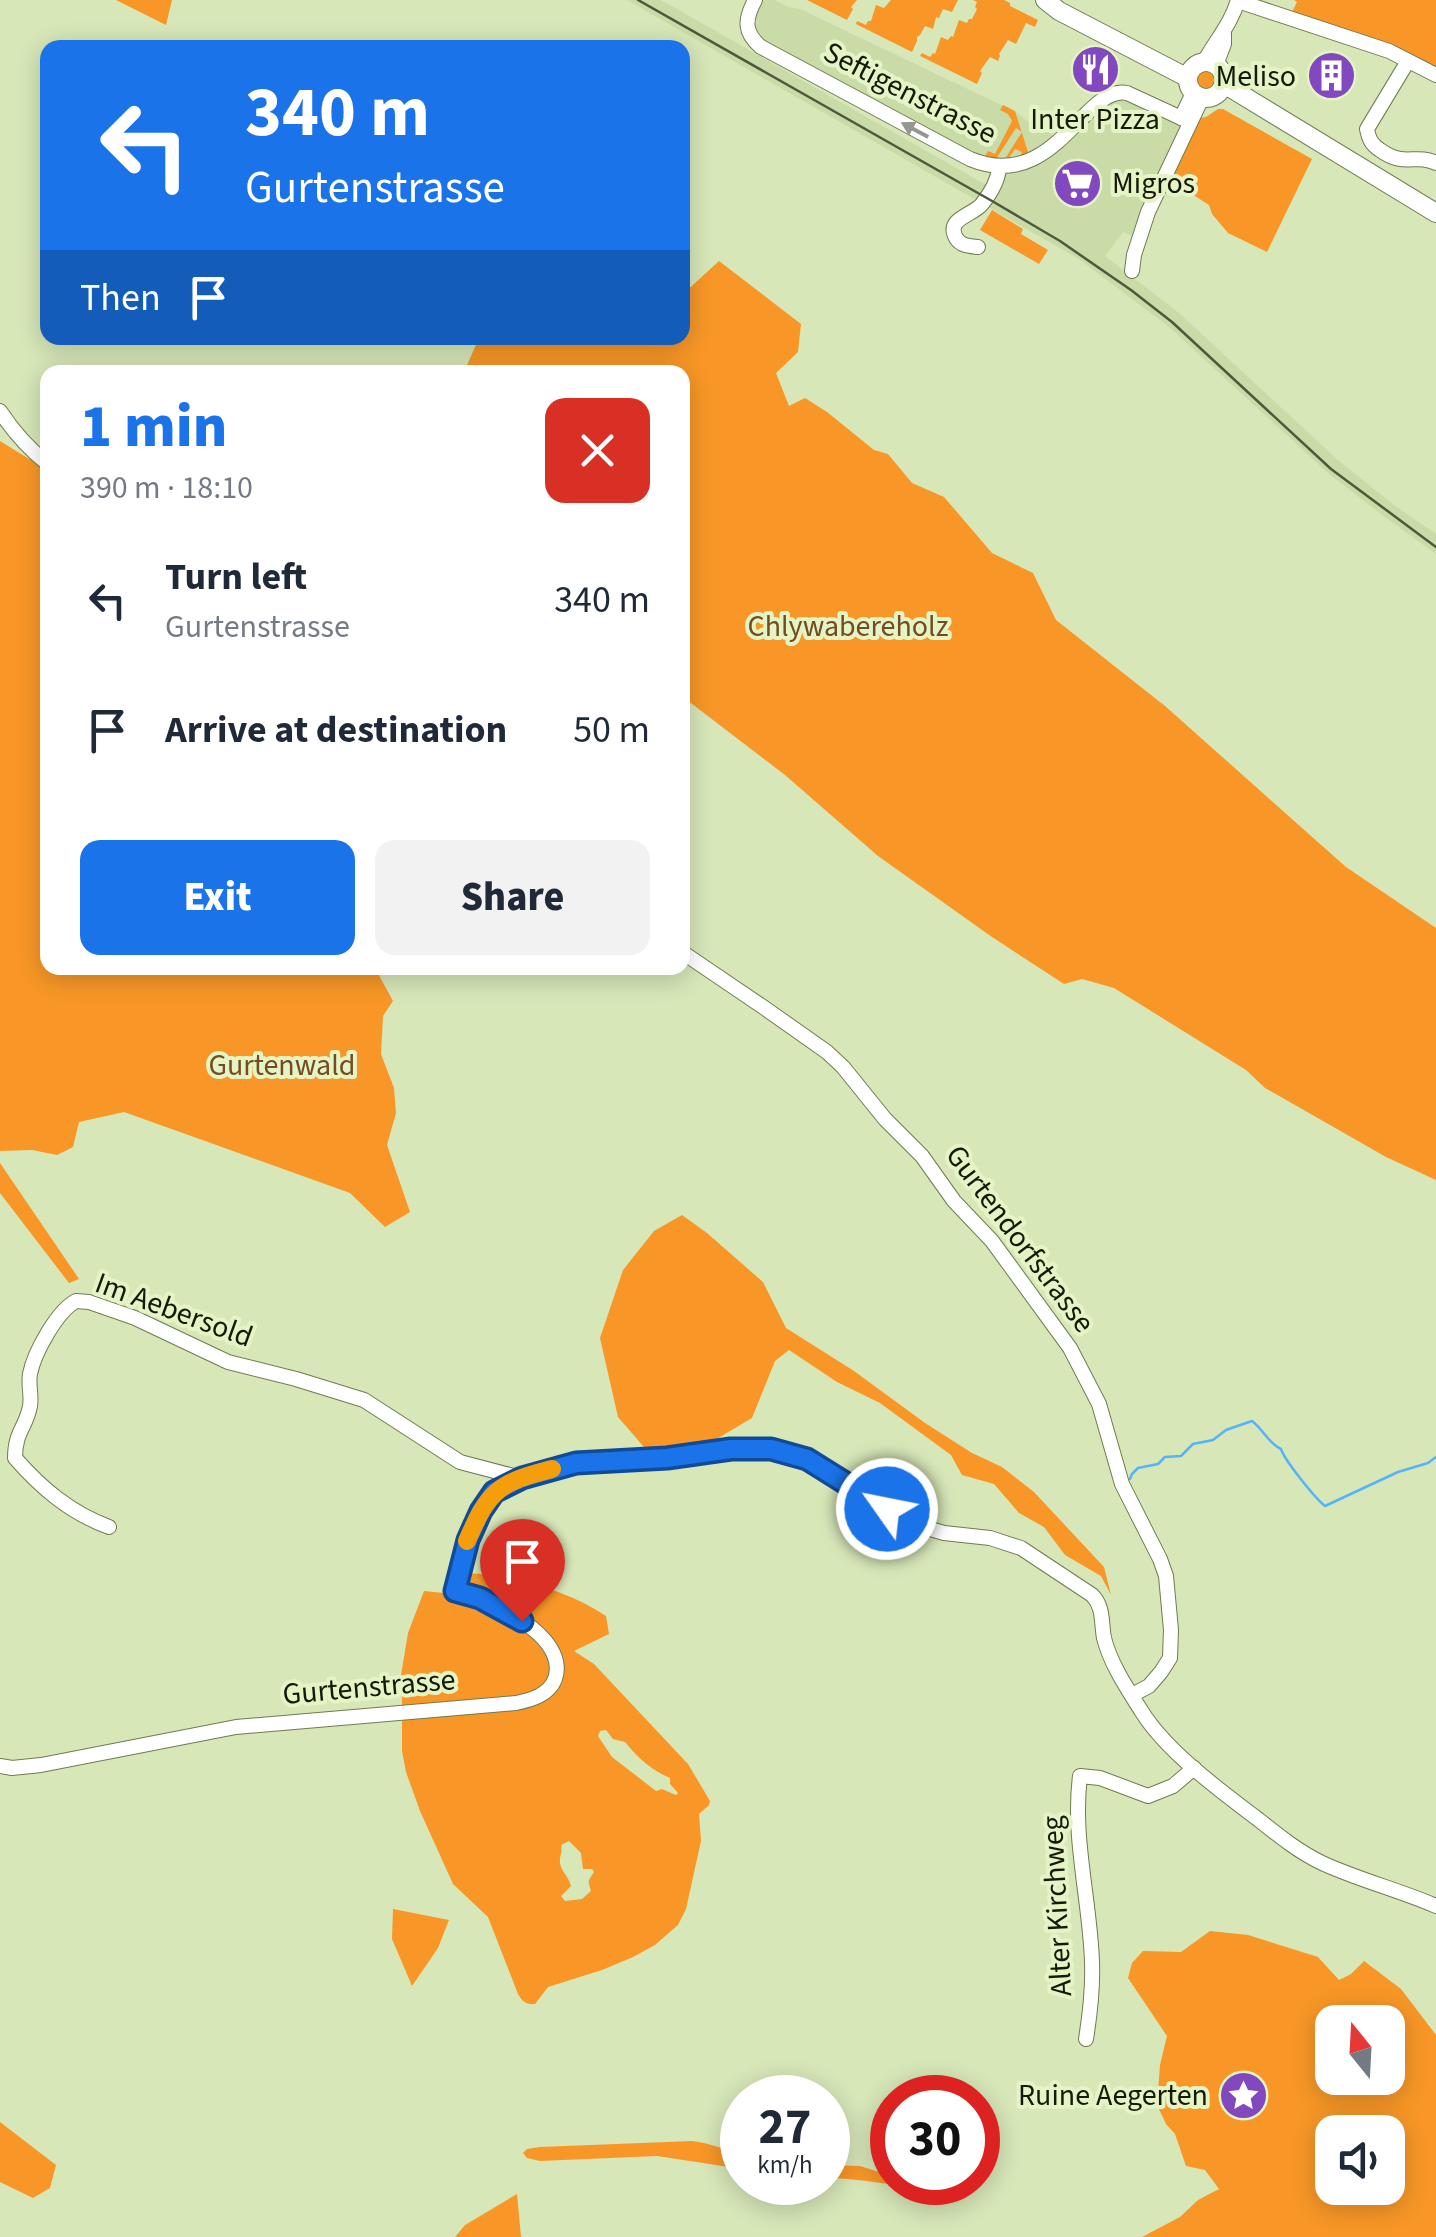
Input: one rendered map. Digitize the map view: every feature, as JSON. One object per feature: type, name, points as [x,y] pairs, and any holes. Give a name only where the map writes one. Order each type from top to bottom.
[{"type":"main road","points":[[1047,0],[1059,11],[1205,80],[1436,213]]},
{"type":"street","name":"Seftigenstrasse","points":[[755,0],[746,24],[751,38],[761,46],[970,159],[999,168],[1034,157],[1118,91],[1185,120]]},
{"type":"street","points":[[1132,271],[1148,212],[1177,154],[1185,120],[1224,44],[1224,33],[1238,1],[1389,51],[1436,75]]},
{"type":"street","points":[[1408,62],[1367,128],[1368,138],[1373,146],[1396,160],[1431,159],[1436,163]]},
{"type":"street","points":[[978,247],[958,241],[955,224],[984,202],[999,168]]},
{"type":"street","points":[[0,411],[40,457]]},
{"type":"street","name":"Gurtendorfstrasse","points":[[690,957],[843,1066],[922,1156],[954,1201],[992,1241],[1070,1348],[1100,1404],[1122,1484],[1166,1576],[1170,1658],[1150,1686],[1132,1695]]},
{"type":"street","name":"Im Aebersold","points":[[109,1527],[62,1503],[15,1458],[15,1441],[31,1405],[30,1376],[35,1357],[61,1312],[76,1301],[135,1318],[228,1362],[364,1400],[460,1462],[522,1478]]},
{"type":"street","name":"Gurtenstrasse","points":[[0,1766],[41,1765],[236,1727],[516,1704],[536,1698],[550,1687],[556,1674],[555,1658],[548,1645],[522,1621],[480,1598],[455,1591],[462,1556],[481,1511],[494,1492],[522,1478],[576,1463],[754,1448],[798,1455],[920,1526],[944,1534],[990,1538],[1020,1548],[1092,1596],[1101,1608],[1106,1643],[1143,1714],[1194,1768],[1289,1844],[1337,1869],[1436,1906]]},
{"type":"street","name":"Alter Kirchweg","points":[[1086,2040],[1092,1962],[1080,1849],[1080,1776],[1100,1778],[1148,1796],[1173,1786],[1194,1768]]},
{"type":"shaded area","points":[[627,0],[661,0],[995,190],[1003,175],[1022,168],[1106,102],[1121,96],[1181,123],[1133,236],[1123,232],[1105,256],[1179,313],[1339,461],[1436,534],[1436,554],[1328,473],[1168,326],[1079,259]]},
{"type":"shaded area","points":[[760,0],[774,0],[800,9],[1016,112],[1057,137],[1018,160],[981,159],[760,43],[751,26]]},
{"type":"green space","points":[[116,0],[172,0],[166,25]]},
{"type":"green space","points":[[807,0],[857,0],[847,20]]},
{"type":"green space","points":[[891,0],[958,0],[952,12],[943,9],[936,17],[933,29],[925,26],[912,52],[856,24],[857,21],[866,25],[876,5],[884,8]]},
{"type":"green space","points":[[973,0],[1004,0],[1038,20],[1035,27],[1026,23],[1016,44],[1008,40],[998,61],[990,57],[977,84],[920,56],[935,54],[941,37],[948,40],[959,20],[967,23],[972,19],[977,9]]},
{"type":"green space","points":[[1294,0],[1436,0],[1436,70],[1292,12],[1297,2]]},
{"type":"green space","points":[[1206,67],[1215,71],[1219,80],[1215,89],[1206,93],[1197,89],[1193,80],[1197,71]]},
{"type":"green space","points":[[1003,105],[1015,111],[1022,132],[1016,128],[996,159],[984,158],[988,151],[995,154],[1012,121],[1000,110]]},
{"type":"green space","points":[[1218,109],[1312,159],[1267,252],[1228,233],[1209,205],[1170,180],[1200,118]]},
{"type":"green space","points":[[1022,132],[1028,152],[1020,157],[1022,152],[1015,149],[1003,162]]},
{"type":"green space","points":[[992,210],[1048,250],[1039,264],[980,230]]},
{"type":"green space","name":"Chlywabereholz","points":[[719,261],[801,324],[798,352],[776,373],[789,406],[805,398],[874,450],[888,454],[912,483],[944,497],[992,553],[1033,573],[1056,620],[1165,706],[1346,867],[1436,928],[1436,1180],[1386,1157],[1265,1088],[1246,1070],[1114,988],[1082,979],[1064,984],[878,856],[785,775],[690,702],[690,365],[467,365],[476,345],[690,345],[690,288]]},
{"type":"green space","name":"Gurtenwald","points":[[0,441],[40,466],[40,975],[379,975],[393,1001],[383,1016],[381,1054],[394,1088],[396,1113],[387,1145],[410,1212],[385,1227],[350,1193],[124,1112],[79,1122],[73,1147],[57,1155],[32,1150],[0,1151]]},
{"type":"green space","points":[[0,1163],[79,1279],[69,1283],[0,1193]]},
{"type":"green space","points":[[682,1215],[763,1282],[786,1328],[925,1423],[1002,1467],[1034,1492],[1104,1567],[1111,1595],[1101,1576],[1065,1555],[1044,1527],[1019,1513],[994,1484],[962,1475],[951,1455],[880,1403],[837,1382],[789,1350],[775,1361],[752,1418],[703,1447],[650,1454],[618,1417],[600,1338],[623,1270],[654,1231]]},
{"type":"green space","points":[[458,1573],[496,1576],[535,1584],[606,1616],[609,1634],[574,1651],[594,1664],[688,1764],[710,1801],[699,1814],[701,1841],[686,1909],[678,1925],[633,1957],[548,1987],[535,2004],[525,2002],[518,1994],[488,1917],[453,1884],[406,1772],[399,1687],[408,1633],[424,1591],[454,1594]],"holes":[[[606,1730],[670,1778],[678,1793],[656,1791],[612,1757],[598,1736]],[[569,1841],[581,1853],[583,1869],[594,1872],[589,1882],[591,1891],[582,1899],[565,1901],[561,1896],[571,1886],[560,1861],[561,1845]]]},
{"type":"green space","points":[[393,1909],[449,1920],[438,1948],[412,1986],[392,1939]]},
{"type":"green space","points":[[1210,1931],[1248,1935],[1318,1957],[1339,1980],[1364,1961],[1401,1989],[1436,2035],[1436,2237],[1142,2237],[1180,2217],[1198,2200],[1219,2189],[1205,2170],[1186,2166],[1175,2134],[1157,2105],[1167,2036],[1128,1978],[1132,1963],[1143,1951],[1181,1952]]},
{"type":"green space","points":[[0,2122],[56,2165],[50,2188],[33,2198],[0,2182]]},
{"type":"green space","points":[[692,2141],[720,2147],[720,2166],[657,2156],[540,2161],[523,2153],[540,2147]]},
{"type":"green space","points":[[850,2166],[870,2169],[870,2181],[853,2179]]},
{"type":"green space","points":[[517,2194],[521,2237],[455,2237],[465,2225]]},
{"type":"waterway","points":[[1130,1479],[1138,1468],[1158,1464],[1165,1457],[1181,1456],[1193,1444],[1213,1440],[1226,1430],[1252,1421],[1281,1449],[1325,1506],[1436,1457]]},
{"type":"railway","points":[[638,0],[1060,241],[1172,322],[1331,469],[1436,547]]},
{"type":"slow traffic","points":[[467,1541],[494,1492],[552,1469]]},
{"type":"place","name":"Inter Pizza","points":[[1095,70]]},
{"type":"place","name":"Meliso","points":[[1331,76]]},
{"type":"place","name":"Migros","points":[[1077,183]]},
{"type":"place","name":"Ruine Aegerten","points":[[1243,2095]]},
{"type":"route","points":[[522,1621],[480,1598],[455,1591],[462,1556],[487,1500],[503,1486],[544,1472],[594,1460],[771,1449],[807,1459],[887,1509]]}]
